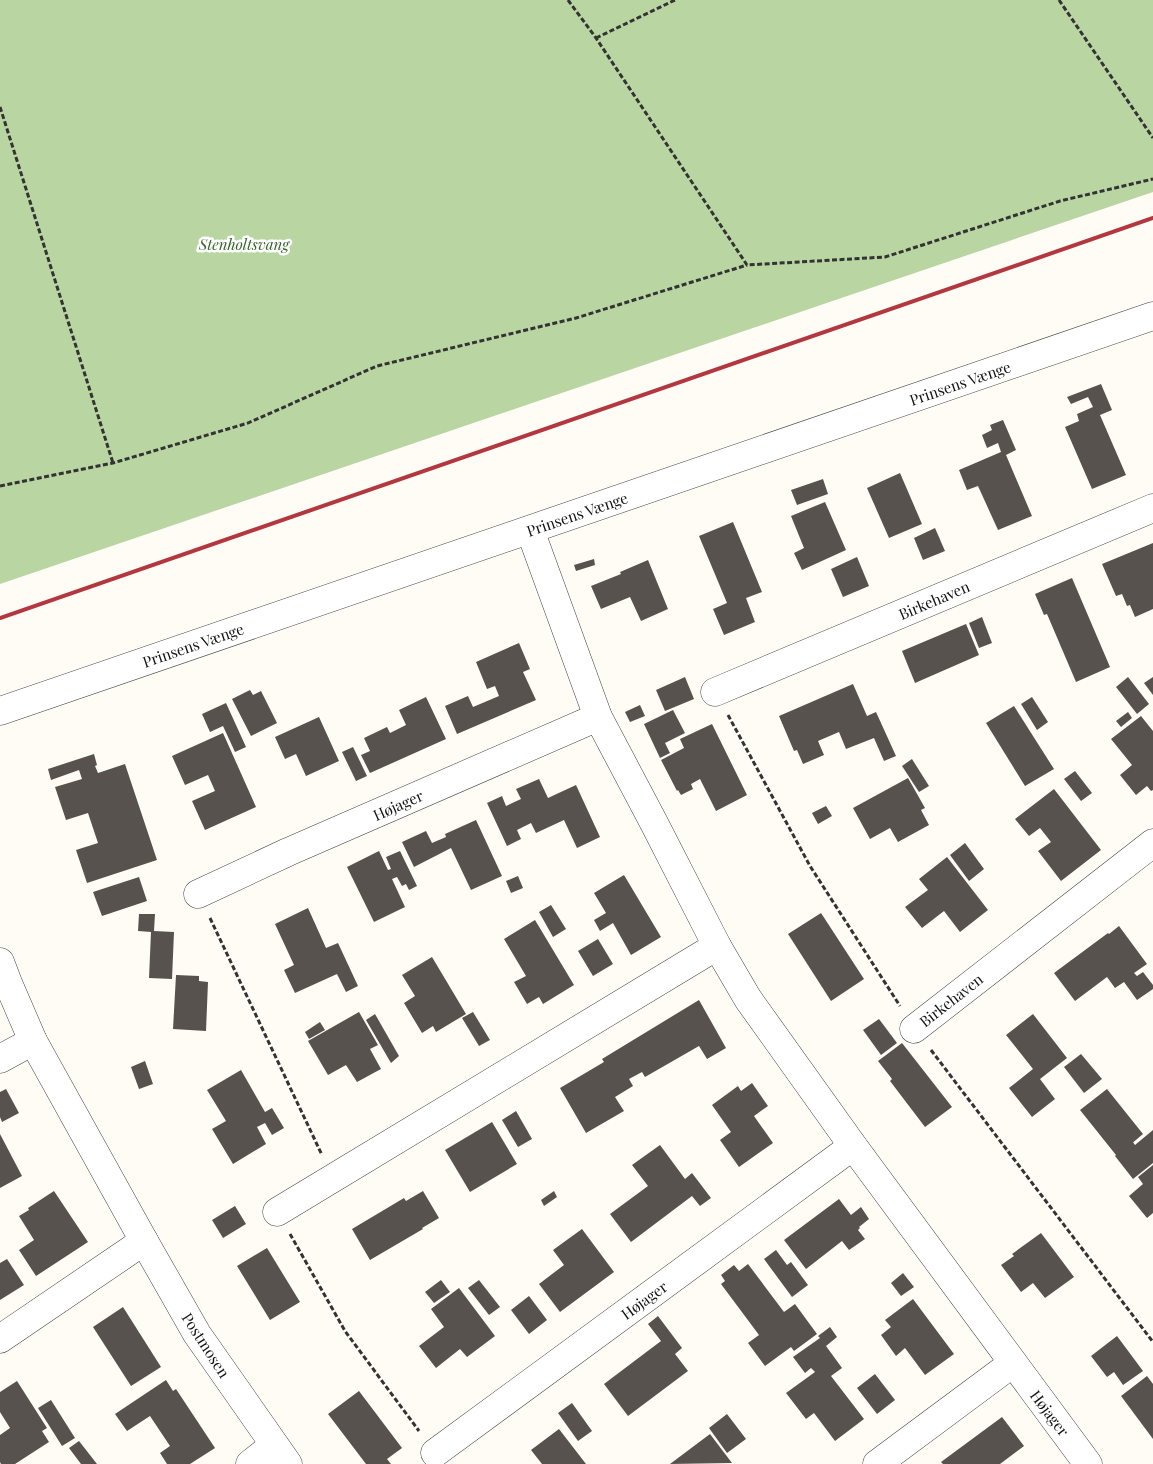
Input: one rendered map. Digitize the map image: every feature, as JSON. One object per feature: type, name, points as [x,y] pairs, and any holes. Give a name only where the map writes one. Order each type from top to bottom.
[{"type":"street","name":"Prinsens Vænge","points":[[0,711],[1153,316]]},
{"type":"street","name":"Birkehaven","points":[[715,692],[1153,508]]},
{"type":"street","name":"Højager","points":[[530,530],[598,717],[717,946],[748,1000],[853,1146],[1088,1464]]},
{"type":"street","name":"Højager","points":[[198,894],[288,852],[598,717]]},
{"type":"street","name":"Birkehaven","points":[[914,1029],[1153,843]]},
{"type":"street","points":[[277,1212],[717,946]]},
{"type":"street","name":"Postmosen","points":[[0,962],[33,1041],[144,1242],[197,1334],[281,1455],[250,1464]]},
{"type":"street","points":[[0,1059],[33,1041]]},
{"type":"street","name":"Højager","points":[[435,1453],[853,1146]]},
{"type":"street","points":[[0,1339],[144,1242]]},
{"type":"street","points":[[877,1464],[1012,1362]]},
{"type":"path","points":[[568,0],[596,38],[747,265]]},
{"type":"path","points":[[596,38],[675,0]]},
{"type":"path","points":[[1059,0],[1153,138]]},
{"type":"path","points":[[0,107],[113,463]]},
{"type":"path","points":[[0,486],[113,463],[248,423],[377,366],[576,318],[747,265],[885,257],[1060,201],[1153,179]]},
{"type":"path","points":[[198,894],[333,1178]]},
{"type":"path","points":[[277,1212],[345,1331],[435,1453]]},
{"type":"green space","name":"Stenholtsvang","points":[[0,0],[1153,0],[1153,192],[0,584]]},
{"type":"building","points":[[1101,384],[1112,410],[1100,415],[1126,475],[1092,489],[1065,427],[1079,421],[1077,414],[1093,407],[1088,397],[1071,404],[1067,397]]},
{"type":"building","points":[[1003,420],[1016,450],[1006,455],[1032,516],[998,530],[978,486],[967,490],[959,470],[1001,452],[998,443],[987,448],[982,435],[992,430],[990,425]]},
{"type":"building","points":[[900,473],[922,524],[889,538],[867,488]]},
{"type":"building","points":[[823,479],[828,494],[797,505],[791,490]]},
{"type":"building","points":[[825,502],[846,550],[802,570],[794,553],[804,548],[791,516]]},
{"type":"building","points":[[733,522],[762,592],[746,598],[755,622],[724,635],[713,609],[727,603],[699,536]]},
{"type":"building","points":[[935,528],[945,551],[923,560],[914,538]]},
{"type":"building","points":[[1153,543],[1153,609],[1135,617],[1130,605],[1127,606],[1122,594],[1116,596],[1102,564]]},
{"type":"building","points":[[857,557],[869,586],[843,597],[831,569]]},
{"type":"building","points":[[594,559],[595,565],[576,571],[574,565]]},
{"type":"building","points":[[648,560],[668,609],[641,621],[630,597],[601,609],[591,586],[621,574],[620,572]]},
{"type":"building","points":[[1072,578],[1110,667],[1076,682],[1047,614],[1044,615],[1035,594]]},
{"type":"building","points":[[982,617],[992,643],[979,648],[969,623]]},
{"type":"building","points":[[966,624],[979,655],[915,683],[902,651]]},
{"type":"building","points":[[519,643],[530,669],[523,672],[536,700],[457,734],[445,706],[468,696],[473,707],[499,696],[495,686],[487,689],[476,662]]},
{"type":"building","points":[[685,677],[694,699],[665,711],[656,690]]},
{"type":"building","points":[[1128,677],[1149,704],[1137,714],[1116,687]]},
{"type":"building","points":[[1153,677],[1153,695],[1144,683]]},
{"type":"building","points":[[853,684],[867,716],[876,712],[896,756],[884,761],[874,738],[846,749],[839,732],[818,741],[824,755],[803,764],[797,750],[794,751],[779,716]]},
{"type":"building","points":[[250,690],[253,695],[261,691],[277,723],[251,736],[232,699]]},
{"type":"building","points":[[426,697],[446,739],[370,773],[361,755],[370,751],[364,738],[387,727],[390,733],[406,725],[399,710]]},
{"type":"building","points":[[1032,697],[1048,722],[1037,730],[1021,704]]},
{"type":"building","points":[[226,703],[246,747],[235,752],[223,726],[210,732],[202,714]]},
{"type":"building","points":[[640,705],[645,716],[630,722],[625,712]]},
{"type":"building","points":[[1014,706],[1054,769],[1025,786],[986,723]]},
{"type":"building","points":[[673,710],[685,733],[665,743],[670,753],[660,758],[644,724]]},
{"type":"building","points":[[1128,712],[1132,718],[1121,727],[1116,721]]},
{"type":"building","points":[[1141,716],[1153,731],[1153,790],[1151,791],[1147,786],[1136,795],[1120,775],[1132,765],[1111,739]]},
{"type":"building","points":[[319,717],[339,761],[306,776],[296,754],[285,759],[275,737]]},
{"type":"building","points":[[712,724],[747,795],[716,811],[700,779],[691,784],[693,789],[681,795],[661,760],[684,748],[680,739]]},
{"type":"building","points":[[223,733],[256,807],[205,830],[192,801],[215,791],[208,775],[185,785],[172,756]]},
{"type":"building","points":[[353,747],[367,776],[356,781],[342,752]]},
{"type":"building","points":[[94,754],[98,773],[125,764],[157,860],[87,883],[76,850],[98,843],[88,813],[66,820],[55,787],[82,779],[79,770],[51,780],[48,769]]},
{"type":"building","points":[[912,759],[929,786],[919,792],[902,766]]},
{"type":"building","points":[[1075,771],[1092,793],[1081,801],[1064,779]]},
{"type":"building","points":[[908,778],[925,808],[921,810],[929,825],[898,842],[890,828],[870,839],[853,808]]},
{"type":"building","points":[[539,779],[548,798],[576,785],[600,837],[577,848],[564,820],[536,833],[531,823],[517,830],[521,839],[507,846],[487,803],[502,796],[506,806],[521,799],[516,789]]},
{"type":"building","points":[[1054,789],[1101,850],[1061,881],[1038,851],[1051,842],[1040,828],[1029,836],[1015,819]]},
{"type":"building","points":[[826,806],[832,816],[818,824],[812,813]]},
{"type":"building","points":[[476,820],[502,876],[471,890],[451,848],[414,867],[402,842],[426,831],[432,843],[446,837],[445,834]]},
{"type":"building","points":[[965,843],[984,869],[969,881],[950,855]]},
{"type":"building","points":[[379,851],[388,870],[391,869],[386,857],[400,851],[417,886],[409,890],[406,884],[402,886],[397,877],[392,879],[405,907],[374,922],[347,867]]},
{"type":"building","points":[[947,857],[988,910],[960,932],[944,911],[922,928],[905,907],[928,890],[919,879]]},
{"type":"building","points":[[624,875],[661,937],[631,955],[613,923],[600,931],[594,920],[606,913],[594,893]]},
{"type":"building","points":[[518,876],[523,888],[511,893],[506,881]]},
{"type":"building","points":[[139,877],[147,901],[102,916],[93,892]]},
{"type":"building","points":[[551,905],[566,929],[553,937],[539,912]]},
{"type":"building","points":[[308,908],[326,948],[338,943],[358,986],[346,992],[337,974],[295,993],[284,970],[294,965],[275,924]]},
{"type":"building","points":[[821,913],[864,979],[831,1001],[788,934]]},
{"type":"building","points":[[139,914],[155,914],[154,931],[174,932],[172,979],[149,978],[151,932],[138,931]]},
{"type":"building","points":[[535,920],[574,985],[543,1004],[539,997],[527,1004],[514,982],[526,976],[504,939]]},
{"type":"building","points":[[1119,926],[1147,964],[1134,973],[1137,976],[1143,972],[1153,985],[1153,989],[1137,1000],[1124,982],[1115,988],[1107,977],[1075,1001],[1054,973]]},
{"type":"building","points":[[598,939],[613,964],[593,976],[578,951]]},
{"type":"building","points":[[432,957],[466,1014],[436,1032],[433,1026],[422,1033],[404,1003],[415,996],[402,975]]},
{"type":"building","points":[[176,975],[199,976],[199,981],[208,982],[206,1031],[173,1029]]},
{"type":"building","points":[[699,1000],[726,1048],[707,1059],[699,1046],[645,1077],[642,1072],[629,1079],[633,1086],[615,1097],[624,1111],[586,1133],[560,1088],[604,1062],[602,1059]]},
{"type":"building","points":[[359,1012],[378,1045],[370,1049],[381,1069],[357,1082],[346,1065],[328,1075],[308,1041]]},
{"type":"building","points":[[473,1012],[490,1040],[479,1046],[462,1018]]},
{"type":"building","points":[[375,1014],[399,1056],[391,1063],[366,1020]]},
{"type":"building","points":[[1033,1014],[1067,1058],[1040,1079],[1055,1099],[1032,1117],[1009,1088],[1033,1069],[1006,1035]]},
{"type":"building","points":[[879,1019],[897,1043],[881,1055],[863,1030]]},
{"type":"building","points":[[320,1022],[325,1030],[309,1039],[305,1032]]},
{"type":"building","points":[[902,1043],[952,1107],[925,1127],[890,1081],[892,1079],[878,1061]]},
{"type":"building","points":[[1081,1054],[1102,1079],[1084,1093],[1064,1067]]},
{"type":"building","points":[[145,1061],[153,1084],[139,1089],[131,1067]]},
{"type":"building","points":[[241,1070],[265,1112],[272,1108],[284,1128],[272,1135],[265,1123],[257,1127],[266,1144],[233,1164],[212,1129],[226,1121],[207,1090]]},
{"type":"building","points":[[752,1083],[768,1106],[754,1116],[773,1143],[739,1167],[720,1140],[731,1132],[712,1105],[738,1086],[741,1091]]},
{"type":"building","points":[[6,1089],[19,1113],[2,1122],[0,1117],[0,1092]]},
{"type":"building","points":[[1107,1089],[1143,1134],[1133,1142],[1135,1145],[1153,1130],[1153,1163],[1133,1179],[1080,1110]]},
{"type":"building","points":[[516,1111],[532,1139],[518,1147],[502,1120]]},
{"type":"building","points":[[492,1122],[517,1164],[470,1192],[445,1150]]},
{"type":"building","points":[[0,1134],[22,1176],[0,1188]]},
{"type":"building","points":[[660,1145],[685,1179],[692,1173],[711,1198],[700,1206],[692,1196],[631,1242],[610,1214],[648,1186],[632,1165]]},
{"type":"building","points":[[1153,1165],[1153,1213],[1147,1218],[1129,1196],[1143,1184],[1138,1177]]},
{"type":"building","points":[[54,1191],[88,1242],[36,1276],[19,1250],[34,1240],[19,1216]]},
{"type":"building","points":[[423,1191],[439,1218],[370,1260],[352,1229],[404,1198],[406,1201]]},
{"type":"building","points":[[554,1191],[557,1197],[544,1206],[541,1200]]},
{"type":"building","points":[[839,1199],[851,1215],[861,1207],[869,1219],[858,1230],[865,1239],[849,1250],[842,1241],[806,1269],[784,1240]]},
{"type":"building","points":[[235,1206],[246,1224],[223,1238],[212,1220]]},
{"type":"building","points":[[582,1229],[614,1272],[560,1312],[539,1284],[564,1265],[553,1250]]},
{"type":"building","points":[[1041,1233],[1074,1277],[1045,1298],[1033,1283],[1021,1292],[1001,1265],[1014,1256],[1012,1254]]},
{"type":"building","points":[[267,1248],[300,1302],[270,1320],[237,1266]]},
{"type":"building","points":[[776,1250],[787,1265],[791,1262],[808,1285],[792,1297],[764,1259]]},
{"type":"building","points":[[7,1259],[24,1285],[0,1300],[0,1263]]},
{"type":"building","points":[[748,1264],[784,1312],[795,1304],[817,1334],[794,1351],[791,1347],[765,1366],[748,1343],[759,1335],[721,1284],[725,1281],[721,1275],[734,1265],[739,1271]]},
{"type":"building","points":[[903,1273],[914,1287],[901,1296],[891,1283]]},
{"type":"building","points":[[441,1280],[450,1292],[434,1303],[425,1292]]},
{"type":"building","points":[[479,1280],[500,1307],[489,1315],[468,1288]]},
{"type":"building","points":[[459,1288],[495,1336],[467,1357],[460,1349],[436,1368],[419,1346],[444,1327],[431,1309]]},
{"type":"building","points":[[529,1296],[547,1320],[529,1334],[511,1310]]},
{"type":"building","points":[[913,1299],[954,1354],[925,1375],[905,1348],[896,1356],[881,1335],[891,1327],[885,1320]]},
{"type":"building","points":[[123,1307],[161,1367],[131,1386],[93,1327]]},
{"type":"building","points":[[658,1316],[682,1348],[675,1354],[688,1371],[628,1416],[604,1384],[661,1341],[648,1324]]},
{"type":"building","points":[[830,1327],[837,1337],[826,1346],[842,1368],[831,1376],[864,1419],[835,1441],[814,1413],[806,1419],[786,1393],[815,1372],[811,1368],[805,1373],[793,1357],[820,1338],[818,1336]]},
{"type":"building","points":[[1117,1336],[1143,1371],[1123,1385],[1114,1372],[1107,1377],[1091,1356]]},
{"type":"building","points":[[875,1374],[895,1400],[877,1414],[857,1388]]},
{"type":"building","points":[[1147,1376],[1153,1384],[1153,1439],[1121,1396]]},
{"type":"building","points":[[166,1380],[173,1391],[176,1389],[215,1448],[190,1464],[167,1464],[160,1453],[170,1446],[150,1416],[127,1431],[115,1414]]},
{"type":"building","points":[[17,1381],[47,1428],[42,1431],[49,1442],[15,1464],[1,1464],[0,1435],[10,1428],[0,1412],[0,1392]]},
{"type":"building","points":[[359,1391],[402,1448],[387,1459],[391,1464],[366,1464],[328,1414]]},
{"type":"building","points":[[51,1400],[75,1438],[62,1446],[38,1408]]},
{"type":"building","points":[[572,1403],[592,1431],[578,1441],[558,1413]]},
{"type":"building","points":[[727,1414],[746,1439],[727,1453],[709,1428]]},
{"type":"building","points":[[1002,1417],[1024,1446],[1000,1464],[943,1464],[941,1462]]},
{"type":"building","points":[[559,1429],[586,1464],[542,1464],[531,1450]]},
{"type":"building","points":[[710,1434],[732,1463],[670,1464]]},
{"type":"building","points":[[79,1441],[97,1464],[81,1464],[69,1448]]},
{"type":"railway","points":[[0,618],[1153,218]]}]
